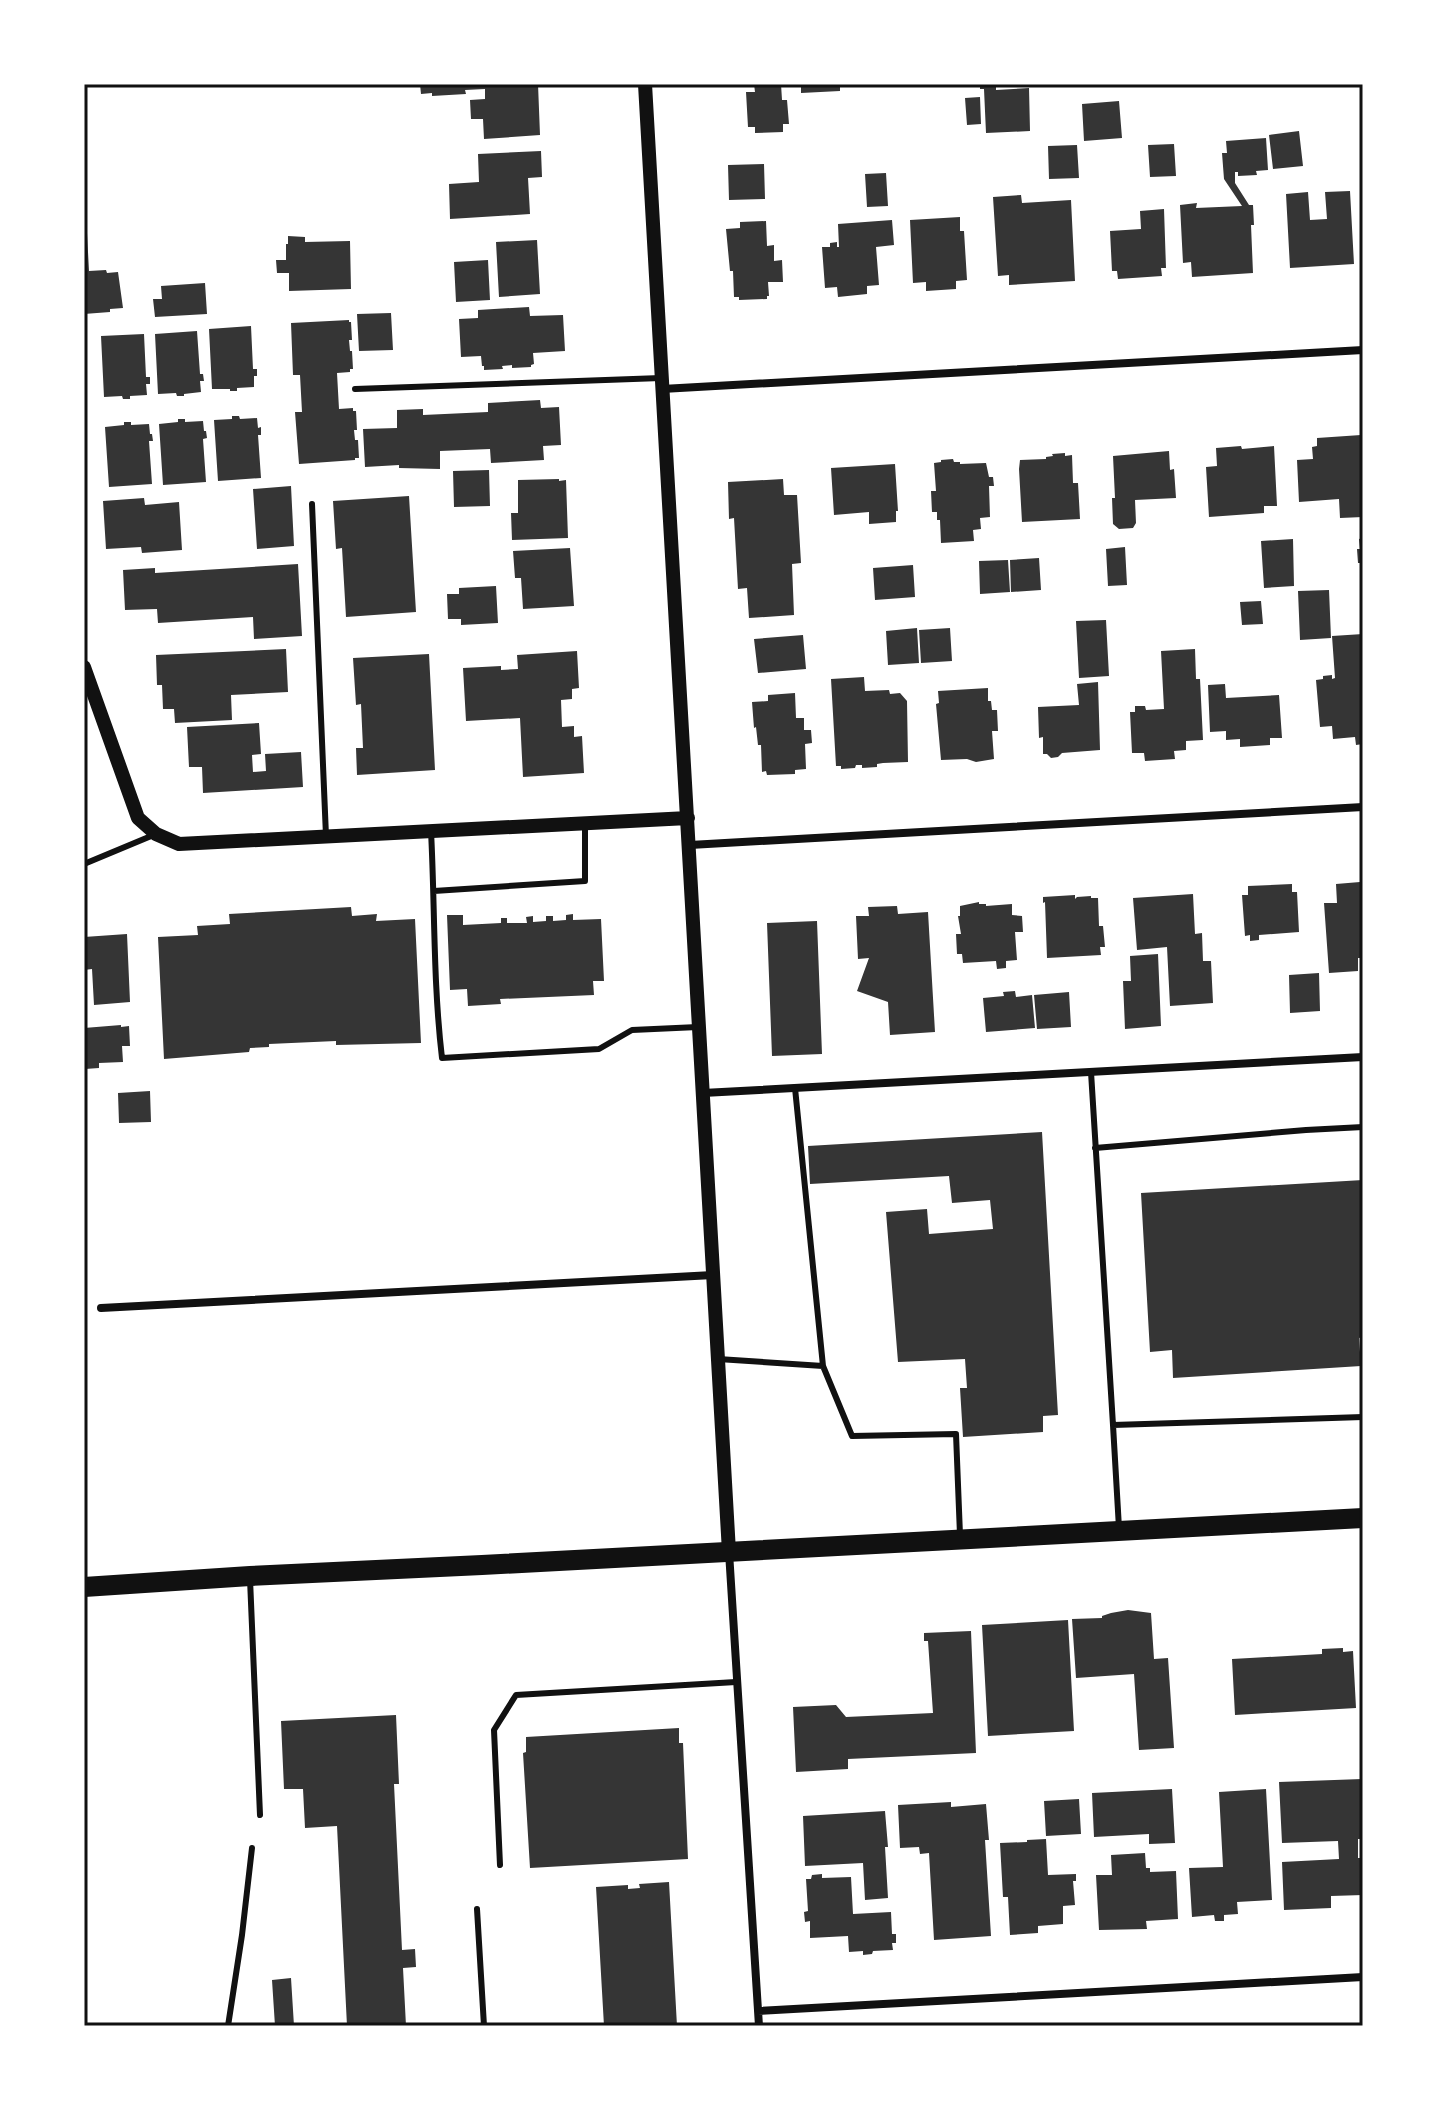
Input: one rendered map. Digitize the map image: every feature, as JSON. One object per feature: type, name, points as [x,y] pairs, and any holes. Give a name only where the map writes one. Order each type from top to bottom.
[{"type":"main road","points":[[84,1587],[1363,1518]]},
{"type":"street","points":[[645,84],[736,1682],[759,2026]]},
{"type":"street","points":[[661,383],[1363,350]]},
{"type":"street","points":[[84,667],[138,818],[156,834],[179,844],[688,818]]},
{"type":"street","points":[[690,845],[1363,807]]},
{"type":"street","points":[[703,1093],[1363,1057]]},
{"type":"street","points":[[101,1308],[713,1275]]},
{"type":"street","points":[[758,2011],[1363,1977]]},
{"type":"lane","points":[[355,389],[661,383]]},
{"type":"lane","points":[[312,504],[326,836]]},
{"type":"lane","points":[[434,891],[585,881],[585,823]]},
{"type":"lane","points":[[431,831],[434,960],[442,1058],[599,1049],[632,1030],[699,1027]]},
{"type":"lane","points":[[84,864],[156,834]]},
{"type":"lane","points":[[1091,1072],[1119,1531]]},
{"type":"lane","points":[[795,1088],[823,1366],[852,1436],[956,1434],[960,1539]]},
{"type":"lane","points":[[1095,1148],[1363,1127]]},
{"type":"lane","points":[[718,1359],[823,1366]]},
{"type":"lane","points":[[1113,1425],[1363,1417]]},
{"type":"lane","points":[[250,1576],[260,1815]]},
{"type":"lane","points":[[500,1865],[494,1730],[516,1695],[736,1682]]},
{"type":"lane","points":[[228,2026],[252,1848]]},
{"type":"lane","points":[[477,1909],[484,2026]]},
{"type":"building","points":[[420,84],[538,84],[540,135],[484,139],[483,119],[471,119],[470,100],[485,99],[485,89],[465,90],[466,94],[432,96],[432,93],[421,94]]},
{"type":"building","points":[[754,84],[781,84],[782,100],[787,100],[789,124],[783,124],[783,132],[755,133],[755,127],[748,127],[746,92],[755,92]]},
{"type":"building","points":[[801,84],[840,84],[840,91],[801,93]]},
{"type":"building","points":[[980,84],[996,84],[996,90],[1029,88],[1030,131],[986,133],[984,89],[980,89]]},
{"type":"building","points":[[980,97],[981,124],[967,125],[965,98]]},
{"type":"building","points":[[1119,101],[1122,138],[1084,141],[1082,104]]},
{"type":"building","points":[[1299,131],[1303,166],[1273,169],[1269,135]]},
{"type":"building","points":[[1266,138],[1268,170],[1256,171],[1257,175],[1238,176],[1235,172],[1235,183],[1249,205],[1253,205],[1253,273],[1192,277],[1191,262],[1183,263],[1180,205],[1197,203],[1196,208],[1242,206],[1224,179],[1222,153],[1227,153],[1226,141]]},
{"type":"building","points":[[1174,144],[1176,176],[1150,177],[1148,145]]},
{"type":"building","points":[[1077,145],[1079,178],[1049,179],[1048,146]]},
{"type":"building","points":[[541,151],[542,177],[528,178],[530,214],[450,219],[449,184],[479,182],[478,154]]},
{"type":"building","points":[[764,164],[765,199],[729,200],[728,165]]},
{"type":"building","points":[[886,173],[888,206],[867,207],[865,174]]},
{"type":"building","points":[[1350,191],[1354,264],[1290,268],[1286,194],[1308,192],[1310,220],[1327,219],[1325,192]]},
{"type":"building","points":[[1021,195],[1022,203],[1071,200],[1075,281],[1009,285],[1009,275],[998,276],[993,197]]},
{"type":"building","points":[[1164,209],[1166,268],[1161,268],[1162,276],[1118,279],[1117,271],[1112,271],[1110,231],[1141,229],[1140,211]]},
{"type":"building","points":[[960,217],[960,231],[964,231],[967,280],[956,281],[956,289],[926,291],[926,282],[913,283],[910,220]]},
{"type":"building","points":[[892,220],[894,245],[876,247],[879,285],[867,286],[867,294],[838,297],[837,287],[825,288],[822,247],[830,247],[830,243],[837,242],[839,247],[838,224]]},
{"type":"building","points":[[766,221],[767,246],[774,245],[774,261],[782,260],[783,282],[768,282],[767,299],[739,300],[739,297],[734,297],[726,229],[740,228],[740,222]]},
{"type":"building","points":[[84,233],[87,233],[89,271],[118,272],[123,308],[84,314]]},
{"type":"building","points":[[288,236],[305,237],[305,242],[350,241],[351,289],[289,291],[289,273],[277,273],[276,260],[286,260]]},
{"type":"building","points":[[537,240],[540,294],[499,297],[496,242]]},
{"type":"building","points":[[488,260],[490,300],[456,302],[454,262]]},
{"type":"building","points":[[205,283],[207,314],[155,317],[153,299],[162,299],[161,286]]},
{"type":"building","points":[[529,307],[530,316],[563,315],[565,351],[533,353],[534,364],[531,367],[512,368],[512,365],[502,366],[503,369],[484,370],[481,356],[461,357],[459,319],[478,318],[478,310]]},
{"type":"building","points":[[391,313],[393,350],[359,351],[357,314]]},
{"type":"building","points":[[349,320],[353,369],[337,373],[339,409],[353,408],[356,411],[357,430],[354,430],[359,458],[299,464],[295,412],[302,412],[300,375],[293,375],[291,323]]},
{"type":"building","points":[[251,326],[253,369],[257,369],[254,387],[237,388],[237,391],[212,389],[209,329]]},
{"type":"building","points":[[197,331],[200,374],[203,374],[204,381],[200,381],[201,392],[184,396],[158,394],[155,334]]},
{"type":"building","points":[[144,334],[146,377],[150,377],[150,384],[146,384],[147,395],[130,396],[130,399],[104,397],[101,336]]},
{"type":"building","points":[[540,400],[541,408],[559,407],[561,445],[543,446],[544,460],[491,463],[490,449],[440,451],[440,469],[399,468],[399,465],[365,467],[363,429],[397,428],[397,410],[423,409],[423,415],[488,412],[488,403]]},
{"type":"building","points":[[232,416],[257,418],[258,428],[261,427],[261,435],[258,435],[261,478],[218,481],[214,420],[232,419]]},
{"type":"building","points":[[178,419],[185,419],[185,422],[203,421],[207,438],[203,439],[206,482],[163,485],[159,424],[178,422]]},
{"type":"building","points":[[124,422],[131,422],[131,425],[149,424],[153,441],[149,441],[152,484],[109,487],[105,427],[124,425]]},
{"type":"building","points":[[1361,435],[1363,517],[1340,518],[1339,499],[1299,502],[1297,460],[1313,459],[1312,447],[1317,446],[1317,438]]},
{"type":"building","points":[[1241,446],[1242,449],[1274,446],[1277,506],[1264,506],[1264,513],[1209,517],[1206,467],[1217,466],[1216,448]]},
{"type":"building","points":[[1169,451],[1176,498],[1135,500],[1136,523],[1133,528],[1119,529],[1113,524],[1113,456]]},
{"type":"building","points":[[1065,453],[1065,456],[1072,455],[1073,483],[1078,483],[1080,519],[1022,522],[1020,460],[1046,459],[1052,454]]},
{"type":"building","points":[[953,459],[960,464],[986,463],[994,486],[989,486],[990,517],[980,518],[981,529],[973,530],[974,541],[941,543],[940,520],[937,520],[937,512],[932,512],[931,491],[936,491],[934,463]]},
{"type":"building","points":[[895,464],[896,522],[869,524],[869,512],[834,515],[831,468]]},
{"type":"building","points":[[489,470],[490,506],[454,507],[453,471]]},
{"type":"building","points":[[783,479],[784,495],[797,495],[801,563],[792,564],[794,615],[749,618],[747,588],[738,589],[734,518],[729,519],[728,482]]},
{"type":"building","points":[[518,480],[566,480],[568,538],[512,540],[511,513],[518,513]]},
{"type":"building","points":[[291,486],[294,546],[257,549],[253,489]]},
{"type":"building","points":[[409,496],[416,612],[346,617],[342,548],[336,549],[333,501]]},
{"type":"building","points":[[144,498],[145,505],[179,502],[182,550],[142,553],[141,547],[106,549],[103,501]]},
{"type":"building","points":[[1363,538],[1363,563],[1358,563],[1359,539]]},
{"type":"building","points":[[1293,539],[1294,586],[1264,588],[1261,541]]},
{"type":"building","points":[[1125,547],[1127,585],[1108,586],[1106,549]]},
{"type":"building","points":[[570,548],[574,606],[523,609],[521,578],[515,578],[513,551]]},
{"type":"building","points":[[1039,558],[1041,590],[1011,592],[1010,560]]},
{"type":"building","points":[[1008,560],[1010,592],[980,594],[979,561]]},
{"type":"building","points":[[298,564],[302,636],[254,639],[253,617],[158,623],[157,609],[125,610],[123,570],[155,568],[155,573]]},
{"type":"building","points":[[913,565],[915,597],[875,600],[873,568]]},
{"type":"building","points":[[496,586],[498,623],[461,625],[461,619],[448,619],[447,594],[459,594],[459,588]]},
{"type":"building","points":[[1329,590],[1331,638],[1300,640],[1298,591]]},
{"type":"building","points":[[1261,601],[1263,624],[1242,625],[1240,602]]},
{"type":"building","points":[[1106,620],[1109,676],[1079,678],[1076,621]]},
{"type":"building","points":[[917,628],[919,663],[888,665],[886,631]]},
{"type":"building","points":[[950,628],[952,661],[921,663],[919,630]]},
{"type":"building","points":[[1363,634],[1363,744],[1356,745],[1355,737],[1333,739],[1332,726],[1320,727],[1316,680],[1332,675],[1332,679],[1335,678],[1332,636]]},
{"type":"building","points":[[803,635],[806,669],[758,673],[754,639]]},
{"type":"building","points":[[286,649],[288,692],[231,695],[232,720],[175,723],[174,709],[163,709],[162,685],[157,685],[156,655]]},
{"type":"building","points":[[1195,649],[1203,740],[1186,741],[1186,750],[1174,751],[1175,759],[1145,761],[1144,753],[1132,753],[1130,712],[1135,712],[1135,706],[1145,706],[1146,710],[1164,709],[1161,651]]},
{"type":"building","points":[[577,651],[579,688],[572,689],[572,699],[561,700],[562,727],[574,726],[574,737],[582,736],[584,773],[523,777],[520,718],[466,721],[463,668],[501,666],[501,670],[518,669],[517,655]]},
{"type":"building","points":[[429,654],[435,770],[357,775],[356,748],[363,748],[361,704],[356,705],[353,658]]},
{"type":"building","points":[[864,677],[865,691],[889,690],[890,694],[900,693],[907,701],[908,762],[862,768],[862,765],[841,769],[841,766],[836,766],[831,679]]},
{"type":"building","points":[[1098,682],[1100,750],[1062,753],[1051,758],[1043,754],[1038,707],[1079,705],[1077,684]]},
{"type":"building","points":[[1225,684],[1226,698],[1279,695],[1282,738],[1270,738],[1270,745],[1240,747],[1240,739],[1226,740],[1226,731],[1210,732],[1208,685]]},
{"type":"building","points":[[988,688],[988,701],[991,701],[992,710],[997,710],[998,731],[992,731],[994,759],[976,762],[967,759],[941,760],[936,704],[939,703],[938,691]]},
{"type":"building","points":[[795,693],[796,718],[804,718],[804,730],[811,730],[812,743],[805,744],[806,769],[795,770],[795,774],[767,775],[766,771],[762,772],[761,745],[758,745],[754,728],[752,702],[768,701],[768,695]]},
{"type":"building","points":[[259,723],[261,754],[252,755],[253,772],[266,771],[265,754],[301,752],[303,787],[203,793],[202,767],[189,767],[187,727]]},
{"type":"building","points":[[1360,882],[1363,885],[1363,958],[1358,958],[1358,971],[1329,973],[1324,903],[1337,903],[1336,884]]},
{"type":"building","points":[[1292,884],[1292,892],[1297,892],[1299,932],[1259,935],[1259,940],[1250,941],[1250,935],[1245,936],[1242,895],[1248,895],[1248,886]]},
{"type":"building","points":[[1193,894],[1195,934],[1202,933],[1203,961],[1211,961],[1213,1003],[1170,1006],[1167,947],[1137,950],[1133,898]]},
{"type":"building","points":[[1075,895],[1075,899],[1098,898],[1099,926],[1103,926],[1105,947],[1100,947],[1101,955],[1047,958],[1043,897]]},
{"type":"building","points":[[979,902],[986,906],[1012,904],[1012,915],[1022,916],[1023,932],[1015,932],[1017,960],[1006,961],[1006,968],[997,969],[996,961],[963,963],[962,954],[957,954],[956,934],[961,934],[960,906]]},
{"type":"building","points":[[897,906],[898,914],[928,912],[935,1032],[890,1035],[888,1002],[857,991],[869,958],[858,959],[856,916],[869,916],[868,907]]},
{"type":"building","points":[[351,907],[352,916],[377,914],[376,921],[415,919],[421,1043],[336,1045],[336,1041],[269,1044],[269,1047],[250,1048],[249,1052],[164,1059],[158,937],[198,935],[197,926],[230,924],[229,914]]},
{"type":"building","points":[[573,914],[573,920],[601,919],[604,981],[593,981],[594,995],[500,999],[501,1004],[468,1006],[467,989],[450,990],[447,915],[463,915],[463,925],[501,923],[501,918],[507,918],[507,923],[527,923],[526,917],[533,916],[533,922],[546,921],[546,916],[553,916],[553,921],[566,920],[566,915]]},
{"type":"building","points":[[817,921],[822,1054],[772,1056],[767,923]]},
{"type":"building","points":[[127,934],[130,1002],[94,1005],[92,969],[84,970],[84,937]]},
{"type":"building","points":[[1158,954],[1161,1026],[1125,1029],[1123,981],[1131,981],[1130,956]]},
{"type":"building","points":[[1319,973],[1320,1011],[1290,1013],[1289,975]]},
{"type":"building","points":[[1015,991],[1016,997],[1032,995],[1035,1028],[986,1032],[983,998],[1004,996],[1003,992]]},
{"type":"building","points":[[1069,992],[1071,1027],[1037,1029],[1034,995]]},
{"type":"building","points":[[129,1026],[130,1046],[122,1046],[123,1062],[99,1063],[99,1068],[85,1069],[84,1028]]},
{"type":"building","points":[[150,1091],[151,1122],[119,1123],[118,1093]]},
{"type":"building","points":[[1042,1132],[1058,1415],[1043,1416],[1043,1432],[963,1437],[960,1388],[967,1388],[965,1359],[898,1362],[886,1212],[927,1209],[929,1234],[993,1229],[990,1200],[952,1203],[949,1176],[810,1184],[808,1146]]},
{"type":"building","points":[[1363,1180],[1361,1366],[1173,1378],[1172,1350],[1150,1352],[1141,1193]]},
{"type":"building","points":[[1128,1610],[1151,1613],[1154,1659],[1168,1658],[1174,1748],[1139,1750],[1134,1674],[1076,1678],[1072,1619],[1102,1618]]},
{"type":"building","points":[[1068,1620],[1074,1731],[988,1736],[982,1625]]},
{"type":"building","points":[[971,1631],[976,1753],[848,1759],[848,1769],[796,1772],[793,1707],[836,1705],[846,1717],[933,1713],[928,1641],[924,1641],[924,1633]]},
{"type":"building","points":[[1343,1648],[1343,1652],[1353,1651],[1356,1708],[1235,1715],[1232,1659],[1322,1654],[1322,1649]]},
{"type":"building","points":[[396,1715],[399,1784],[394,1784],[402,1950],[415,1949],[416,1967],[403,1968],[406,2026],[347,2026],[337,1826],[305,1828],[303,1789],[284,1789],[281,1721]]},
{"type":"building","points":[[679,1728],[679,1743],[683,1743],[688,1859],[530,1868],[523,1753],[526,1752],[526,1737]]},
{"type":"building","points":[[1362,1779],[1363,1839],[1358,1839],[1358,1858],[1363,1858],[1363,1895],[1331,1896],[1331,1908],[1284,1910],[1282,1862],[1339,1859],[1338,1841],[1282,1843],[1279,1782]]},
{"type":"building","points":[[1172,1789],[1175,1843],[1149,1844],[1149,1834],[1094,1837],[1092,1793]]},
{"type":"building","points":[[1266,1789],[1272,1900],[1237,1902],[1238,1914],[1224,1915],[1224,1921],[1215,1921],[1214,1915],[1192,1917],[1189,1868],[1223,1867],[1219,1792]]},
{"type":"building","points":[[1079,1799],[1081,1834],[1046,1836],[1044,1801]]},
{"type":"building","points":[[951,1802],[951,1807],[986,1804],[991,1936],[934,1940],[929,1853],[920,1854],[919,1847],[900,1848],[898,1805]]},
{"type":"building","points":[[885,1811],[888,1898],[865,1900],[863,1863],[805,1866],[803,1816]]},
{"type":"building","points":[[1046,1839],[1048,1875],[1076,1874],[1076,1881],[1073,1881],[1075,1905],[1063,1906],[1063,1924],[1038,1926],[1038,1933],[1010,1935],[1008,1897],[1003,1897],[1000,1843]]},
{"type":"building","points":[[1145,1853],[1146,1868],[1150,1868],[1150,1872],[1176,1871],[1178,1919],[1146,1921],[1147,1929],[1099,1930],[1096,1875],[1112,1875],[1111,1855]]},
{"type":"building","points":[[822,1874],[822,1878],[851,1877],[853,1914],[891,1912],[892,1934],[896,1934],[893,1950],[863,1955],[863,1951],[849,1952],[848,1936],[810,1938],[810,1921],[805,1922],[804,1912],[808,1911],[806,1879]]},
{"type":"building","points":[[669,1882],[677,2026],[604,2026],[596,1887],[628,1885],[628,1889],[640,1888],[639,1884]]},
{"type":"building","points":[[291,1978],[294,2026],[275,2026],[272,1980]]}]
